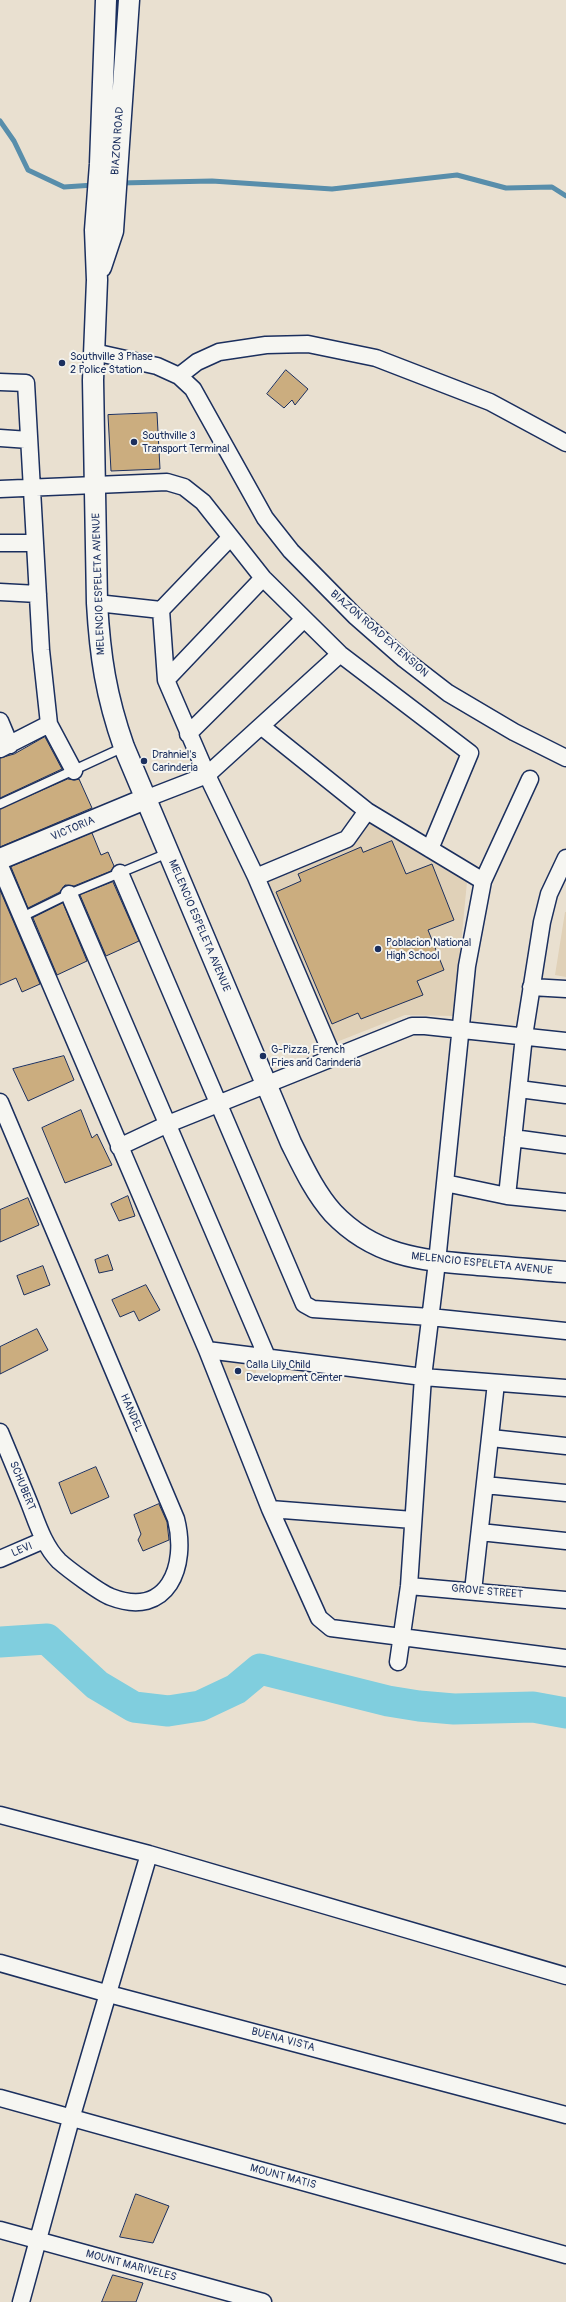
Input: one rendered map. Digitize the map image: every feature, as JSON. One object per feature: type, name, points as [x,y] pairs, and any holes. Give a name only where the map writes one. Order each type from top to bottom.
[{"type":"street","name":"BIAZON ROAD","points":[[93,380],[97,280],[104,230],[108,165],[125,43],[129,0]]},
{"type":"street","name":"BIAZON ROAD","points":[[103,2],[108,165]]},
{"type":"street","points":[[104,42],[125,43]]},
{"type":"street","points":[[179,376],[197,362],[219,352],[266,345],[308,344],[383,361],[490,402],[566,443]]},
{"type":"street","name":"BIAZON ROAD EXTENSION","points":[[94,352],[157,366],[179,376],[193,389],[265,518],[291,551],[334,596],[404,659],[448,693],[514,732],[566,758]]},
{"type":"street","points":[[2,380],[26,383],[38,594],[49,724],[74,771]]},
{"type":"street","name":"MELENCIO ESPELETA AVENUE","points":[[93,380],[97,602],[99,638],[106,688],[124,747],[168,854],[266,1084],[307,1174],[332,1212],[366,1240],[382,1248],[406,1257],[437,1262],[566,1272]]},
{"type":"street","points":[[0,438],[30,440]]},
{"type":"street","points":[[0,489],[167,482],[184,487],[203,502],[263,578],[340,654],[470,753],[430,849]]},
{"type":"street","points":[[230,538],[161,610],[166,680],[188,734],[256,877],[333,1057]]},
{"type":"street","points":[[0,543],[35,544]]},
{"type":"street","points":[[166,680],[263,578]]},
{"type":"street","points":[[0,592],[38,594]]},
{"type":"street","points":[[97,602],[161,610]]},
{"type":"street","points":[[188,734],[304,619]]},
{"type":"street","points":[[146,799],[207,775],[340,654]]},
{"type":"street","points":[[0,721],[5,747],[49,724]]},
{"type":"street","points":[[261,726],[366,811],[484,881]]},
{"type":"street","points":[[398,1662],[400,1637],[409,1586],[423,1377],[437,1262],[467,966],[484,881],[530,779]]},
{"type":"street","name":"VICTORIA","points":[[0,859],[146,799]]},
{"type":"street","points":[[256,877],[347,839],[366,811]]},
{"type":"street","points":[[507,1196],[524,1036],[531,987],[549,894],[566,858]]},
{"type":"street","points":[[0,866],[207,1350],[270,1509],[319,1618],[324,1624],[331,1628],[566,1658]]},
{"type":"street","points":[[120,873],[304,1304],[313,1309],[430,1317],[566,1331]]},
{"type":"street","points":[[69,894],[267,1357]]},
{"type":"street","points":[[531,987],[566,989]]},
{"type":"street","points":[[119,1147],[168,1124],[412,1026],[566,1041]]},
{"type":"street","points":[[519,1089],[566,1095]]},
{"type":"street","name":"HANDEL","points":[[0,1102],[172,1509],[179,1531],[181,1550],[172,1581],[163,1592],[148,1601],[130,1602],[110,1597],[58,1560],[44,1540]]},
{"type":"street","points":[[513,1138],[566,1145]]},
{"type":"street","points":[[445,1183],[507,1196],[566,1202]]},
{"type":"street","points":[[207,1350],[423,1377],[566,1388]]},
{"type":"street","points":[[473,1591],[496,1383]]},
{"type":"street","name":"SCHUBERT","points":[[0,1432],[44,1540]]},
{"type":"street","points":[[491,1438],[566,1446]]},
{"type":"street","points":[[485,1485],[566,1493]]},
{"type":"street","points":[[270,1509],[413,1520]]},
{"type":"street","points":[[480,1532],[566,1541]]},
{"type":"street","name":"LEVI","points":[[0,1559],[44,1540]]},
{"type":"street","name":"GROVE STREET","points":[[409,1586],[566,1600]]},
{"type":"street","points":[[0,1815],[149,1854],[566,1976]]},
{"type":"street","points":[[21,2302],[71,2119],[149,1854]]},
{"type":"street","name":"BUENA VISTA","points":[[0,1963],[109,1994],[566,2115]]},
{"type":"street","name":"MOUNT MATIS","points":[[0,2098],[71,2119],[566,2255]]},
{"type":"street","name":"MOUNT MARIVELES","points":[[0,2230],[263,2302]]},
{"type":"lane","points":[[0,804],[124,747]]},
{"type":"lane","points":[[22,917],[69,894],[168,854]]},
{"type":"shaded area","name":"Poblacion National High School","points":[[369,818],[467,882],[454,1016],[405,1015],[334,1043],[266,880]]},
{"type":"shaded area","points":[[566,912],[566,977],[555,975]]},
{"type":"shaded area","name":"Calla Lily Child Development Center","points":[[215,1357],[257,1363],[255,1381],[223,1379]]},
{"type":"building","points":[[286,370],[308,389],[295,405],[292,400],[284,408],[267,394]]},
{"type":"building","name":"Southville 3 Transport Terminal","points":[[157,413],[160,469],[111,471],[108,415]]},
{"type":"building","points":[[45,737],[62,769],[0,798],[0,758],[14,754]]},
{"type":"building","points":[[68,779],[79,779],[92,808],[0,847],[0,809]]},
{"type":"building","points":[[92,833],[101,855],[108,852],[114,866],[111,871],[74,886],[65,885],[60,892],[28,908],[11,867]]},
{"type":"building","name":"Poblacion National High School","points":[[392,841],[406,874],[432,864],[454,920],[428,930],[444,970],[417,981],[423,995],[361,1019],[358,1013],[332,1024],[276,892],[301,881],[298,874],[361,847],[363,852]]},
{"type":"building","points":[[113,882],[139,941],[106,956],[80,895]]},
{"type":"building","points":[[0,890],[40,984],[22,992],[16,978],[0,985]]},
{"type":"building","points":[[63,903],[87,961],[57,975],[33,918]]},
{"type":"building","points":[[64,1056],[74,1080],[28,1101],[13,1069]]},
{"type":"building","points":[[81,1110],[92,1138],[97,1134],[112,1165],[65,1183],[42,1128]]},
{"type":"building","points":[[128,1196],[135,1216],[119,1221],[111,1204]]},
{"type":"building","points":[[28,1198],[39,1225],[0,1242],[0,1210]]},
{"type":"building","points":[[108,1255],[113,1270],[99,1273],[95,1260]]},
{"type":"building","points":[[43,1266],[50,1285],[24,1295],[17,1276]]},
{"type":"building","points":[[146,1285],[160,1310],[139,1321],[134,1311],[120,1317],[112,1300]]},
{"type":"building","points":[[37,1329],[48,1350],[0,1374],[0,1347]]},
{"type":"building","points":[[96,1467],[109,1497],[71,1514],[59,1483]]},
{"type":"building","points":[[159,1504],[167,1522],[169,1540],[143,1551],[138,1540],[141,1534],[134,1515]]},
{"type":"building","points":[[136,2194],[169,2206],[153,2243],[120,2237]]},
{"type":"building","points":[[113,2275],[143,2283],[136,2302],[102,2302]]},
{"type":"waterway","points":[[0,121],[14,141],[28,170],[64,187],[94,185]]},
{"type":"waterway","points":[[120,183],[212,181],[332,189],[457,175],[506,188],[552,187],[566,196]]},
{"type":"waterway","points":[[0,1642],[47,1639],[97,1685],[134,1707],[168,1711],[200,1706],[236,1689],[260,1669],[388,1701],[419,1706],[454,1709],[533,1707],[566,1713]]},
{"type":"place","name":"Southville 3 Phase 2 Police Station","points":[[62,363]]},
{"type":"place","name":"Southville 3 Transport Terminal","points":[[134,442]]},
{"type":"place","name":"Drahniel's Carinderia","points":[[144,761]]},
{"type":"place","name":"Poblacion National High School","points":[[378,949]]},
{"type":"place","name":"G-Pizza, French Fries and Carinderia","points":[[263,1056]]},
{"type":"place","name":"Calla Lily Child Development Center","points":[[238,1371]]}]
